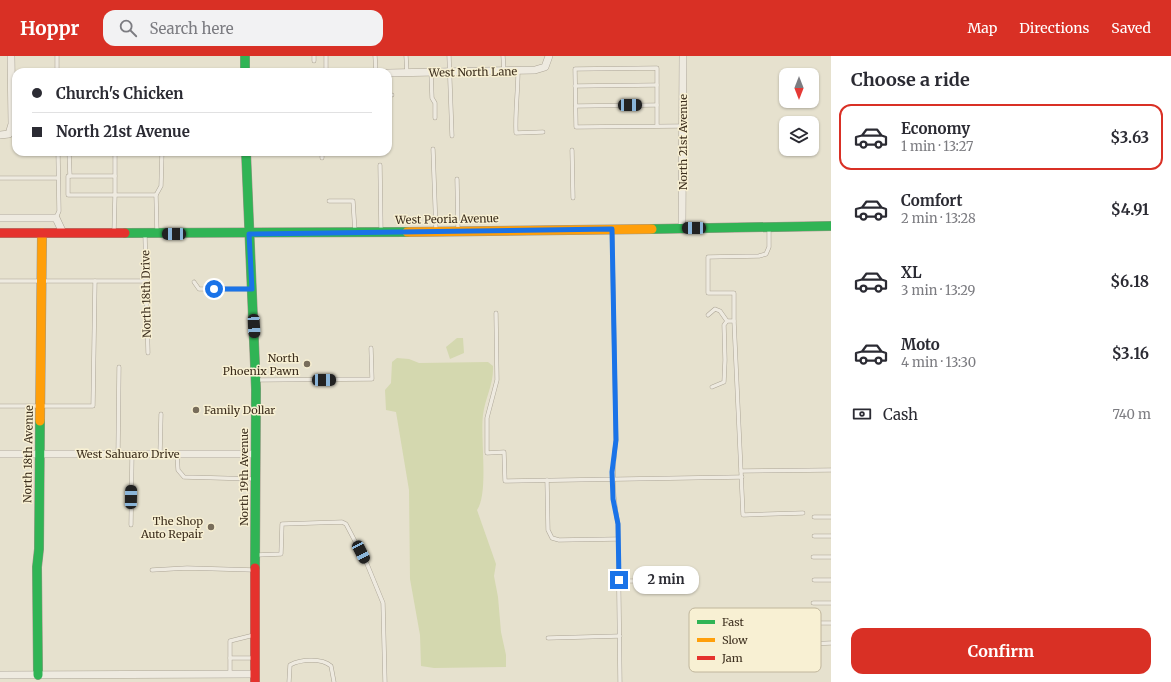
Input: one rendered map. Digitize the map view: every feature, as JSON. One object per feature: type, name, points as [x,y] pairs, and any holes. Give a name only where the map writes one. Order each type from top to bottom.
[{"type":"main road","points":[[245,56],[245,68]]},
{"type":"main road","name":"North 19th Avenue","points":[[246,156],[255,380],[255,678]]},
{"type":"main road","name":"West Peoria Avenue","points":[[0,233],[249,234],[831,226]]},
{"type":"main road","name":"North 18th Avenue","points":[[38,675],[37,567],[39,549],[41,453],[42,233]]},
{"type":"street","points":[[0,135],[9,134],[12,124],[11,56]]},
{"type":"street","name":"West North Lane","points":[[392,73],[536,70],[545,67],[549,56]]},
{"type":"street","name":"North 21st Avenue","points":[[682,228],[683,56]]},
{"type":"street","points":[[0,218],[56,218],[63,233]]},
{"type":"street","name":"West Sahuaro Drive","points":[[0,454],[256,454]]},
{"type":"street","points":[[0,675],[230,674],[255,678]]},
{"type":"lane","points":[[57,56],[58,68]]},
{"type":"lane","points":[[326,56],[326,68]]},
{"type":"lane","points":[[375,56],[376,68]]},
{"type":"lane","points":[[406,56],[407,73]]},
{"type":"lane","points":[[449,56],[452,136]]},
{"type":"lane","points":[[503,56],[504,71]]},
{"type":"lane","points":[[657,126],[657,68],[575,69],[576,127],[683,126]]},
{"type":"lane","points":[[518,71],[518,98],[515,106],[516,133],[543,132]]},
{"type":"lane","points":[[431,72],[432,98],[435,103],[435,118]]},
{"type":"lane","points":[[575,86],[657,85]]},
{"type":"lane","points":[[576,106],[657,105]]},
{"type":"lane","points":[[433,149],[436,232]]},
{"type":"lane","points":[[572,150],[574,198]]},
{"type":"lane","points":[[56,218],[58,211],[58,156]]},
{"type":"lane","points":[[69,156],[70,176],[68,176],[68,195],[156,195]]},
{"type":"lane","points":[[114,234],[115,156]]},
{"type":"lane","points":[[157,234],[156,195],[161,186],[162,156]]},
{"type":"lane","points":[[380,165],[381,232]]},
{"type":"lane","points":[[70,176],[115,176]]},
{"type":"lane","points":[[0,178],[58,178]]},
{"type":"lane","points":[[457,179],[458,231]]},
{"type":"lane","points":[[330,201],[353,201],[355,233]]},
{"type":"lane","points":[[769,226],[770,247],[766,254],[759,256],[708,256],[708,293],[734,293],[743,514],[803,513]]},
{"type":"lane","points":[[612,229],[616,440],[612,479],[618,539],[620,682]]},
{"type":"lane","name":"North 18th Drive","points":[[145,234],[148,353]]},
{"type":"lane","points":[[0,281],[146,281]]},
{"type":"lane","points":[[0,406],[93,406],[95,281]]},
{"type":"lane","points":[[194,282],[199,290],[252,289]]},
{"type":"lane","points":[[708,315],[715,308],[720,311],[727,321]]},
{"type":"lane","points":[[496,312],[497,380],[487,418],[487,453],[504,452],[505,481],[742,477]]},
{"type":"lane","points":[[727,321],[734,321]]},
{"type":"lane","points":[[712,387],[721,384],[725,378],[724,325],[727,321]]},
{"type":"lane","points":[[255,380],[372,380],[371,348]]},
{"type":"lane","points":[[118,454],[119,367]]},
{"type":"lane","points":[[160,454],[161,414]]},
{"type":"lane","points":[[131,525],[132,454]]},
{"type":"lane","points":[[177,454],[178,470],[184,477],[256,479]]},
{"type":"lane","points":[[741,471],[831,470]]},
{"type":"lane","points":[[547,480],[548,530],[552,538],[559,540],[618,539]]},
{"type":"lane","points":[[814,517],[831,517]]},
{"type":"lane","points":[[256,555],[281,554],[282,524],[342,522],[346,524],[367,564],[383,603],[385,682]]},
{"type":"lane","points":[[814,536],[831,536]]},
{"type":"lane","points":[[813,557],[831,557]]},
{"type":"lane","points":[[152,570],[187,568],[256,570]]},
{"type":"lane","points":[[619,580],[669,581]]},
{"type":"lane","points":[[814,580],[831,580]]},
{"type":"lane","points":[[813,603],[831,603]]},
{"type":"lane","points":[[230,674],[230,640],[255,634]]},
{"type":"lane","points":[[548,638],[620,636]]},
{"type":"lane","points":[[821,643],[831,643]]},
{"type":"lane","points":[[230,658],[255,658]]},
{"type":"lane","points":[[289,682],[290,665],[301,661],[322,661],[331,666],[334,672],[334,682]]},
{"type":"green space","points":[[457,338],[463,338],[464,353],[450,359],[446,347]]},
{"type":"green space","points":[[397,358],[409,359],[419,363],[488,362],[493,366],[491,385],[483,415],[483,491],[481,502],[477,510],[496,564],[494,576],[498,597],[501,632],[506,655],[506,667],[434,668],[421,666],[420,635],[410,579],[409,490],[396,412],[386,410],[385,390],[391,383],[392,362]]},
{"type":"traffic: fast","points":[[245,56],[245,68]]},
{"type":"traffic: fast","points":[[246,156],[256,389],[255,568]]},
{"type":"traffic: fast","points":[[652,229],[831,226]]},
{"type":"traffic: fast","points":[[125,233],[407,232]]},
{"type":"traffic: fast","points":[[38,675],[37,567],[39,549],[40,421]]},
{"type":"traffic: slow","points":[[407,232],[652,229]]},
{"type":"traffic: slow","points":[[40,421],[42,233]]},
{"type":"traffic: jam","points":[[0,233],[125,233]]},
{"type":"traffic: jam","points":[[255,568],[255,682]]},
{"type":"place","name":"North Phoenix Pawn","points":[[307,364]]},
{"type":"place","name":"Family Dollar","points":[[196,410]]},
{"type":"place","name":"The Shop Auto Repair","points":[[211,527]]},
{"type":"route","points":[[214,289],[252,289],[249,234],[612,229],[616,440],[612,472],[613,499],[618,524],[619,580]]}]
